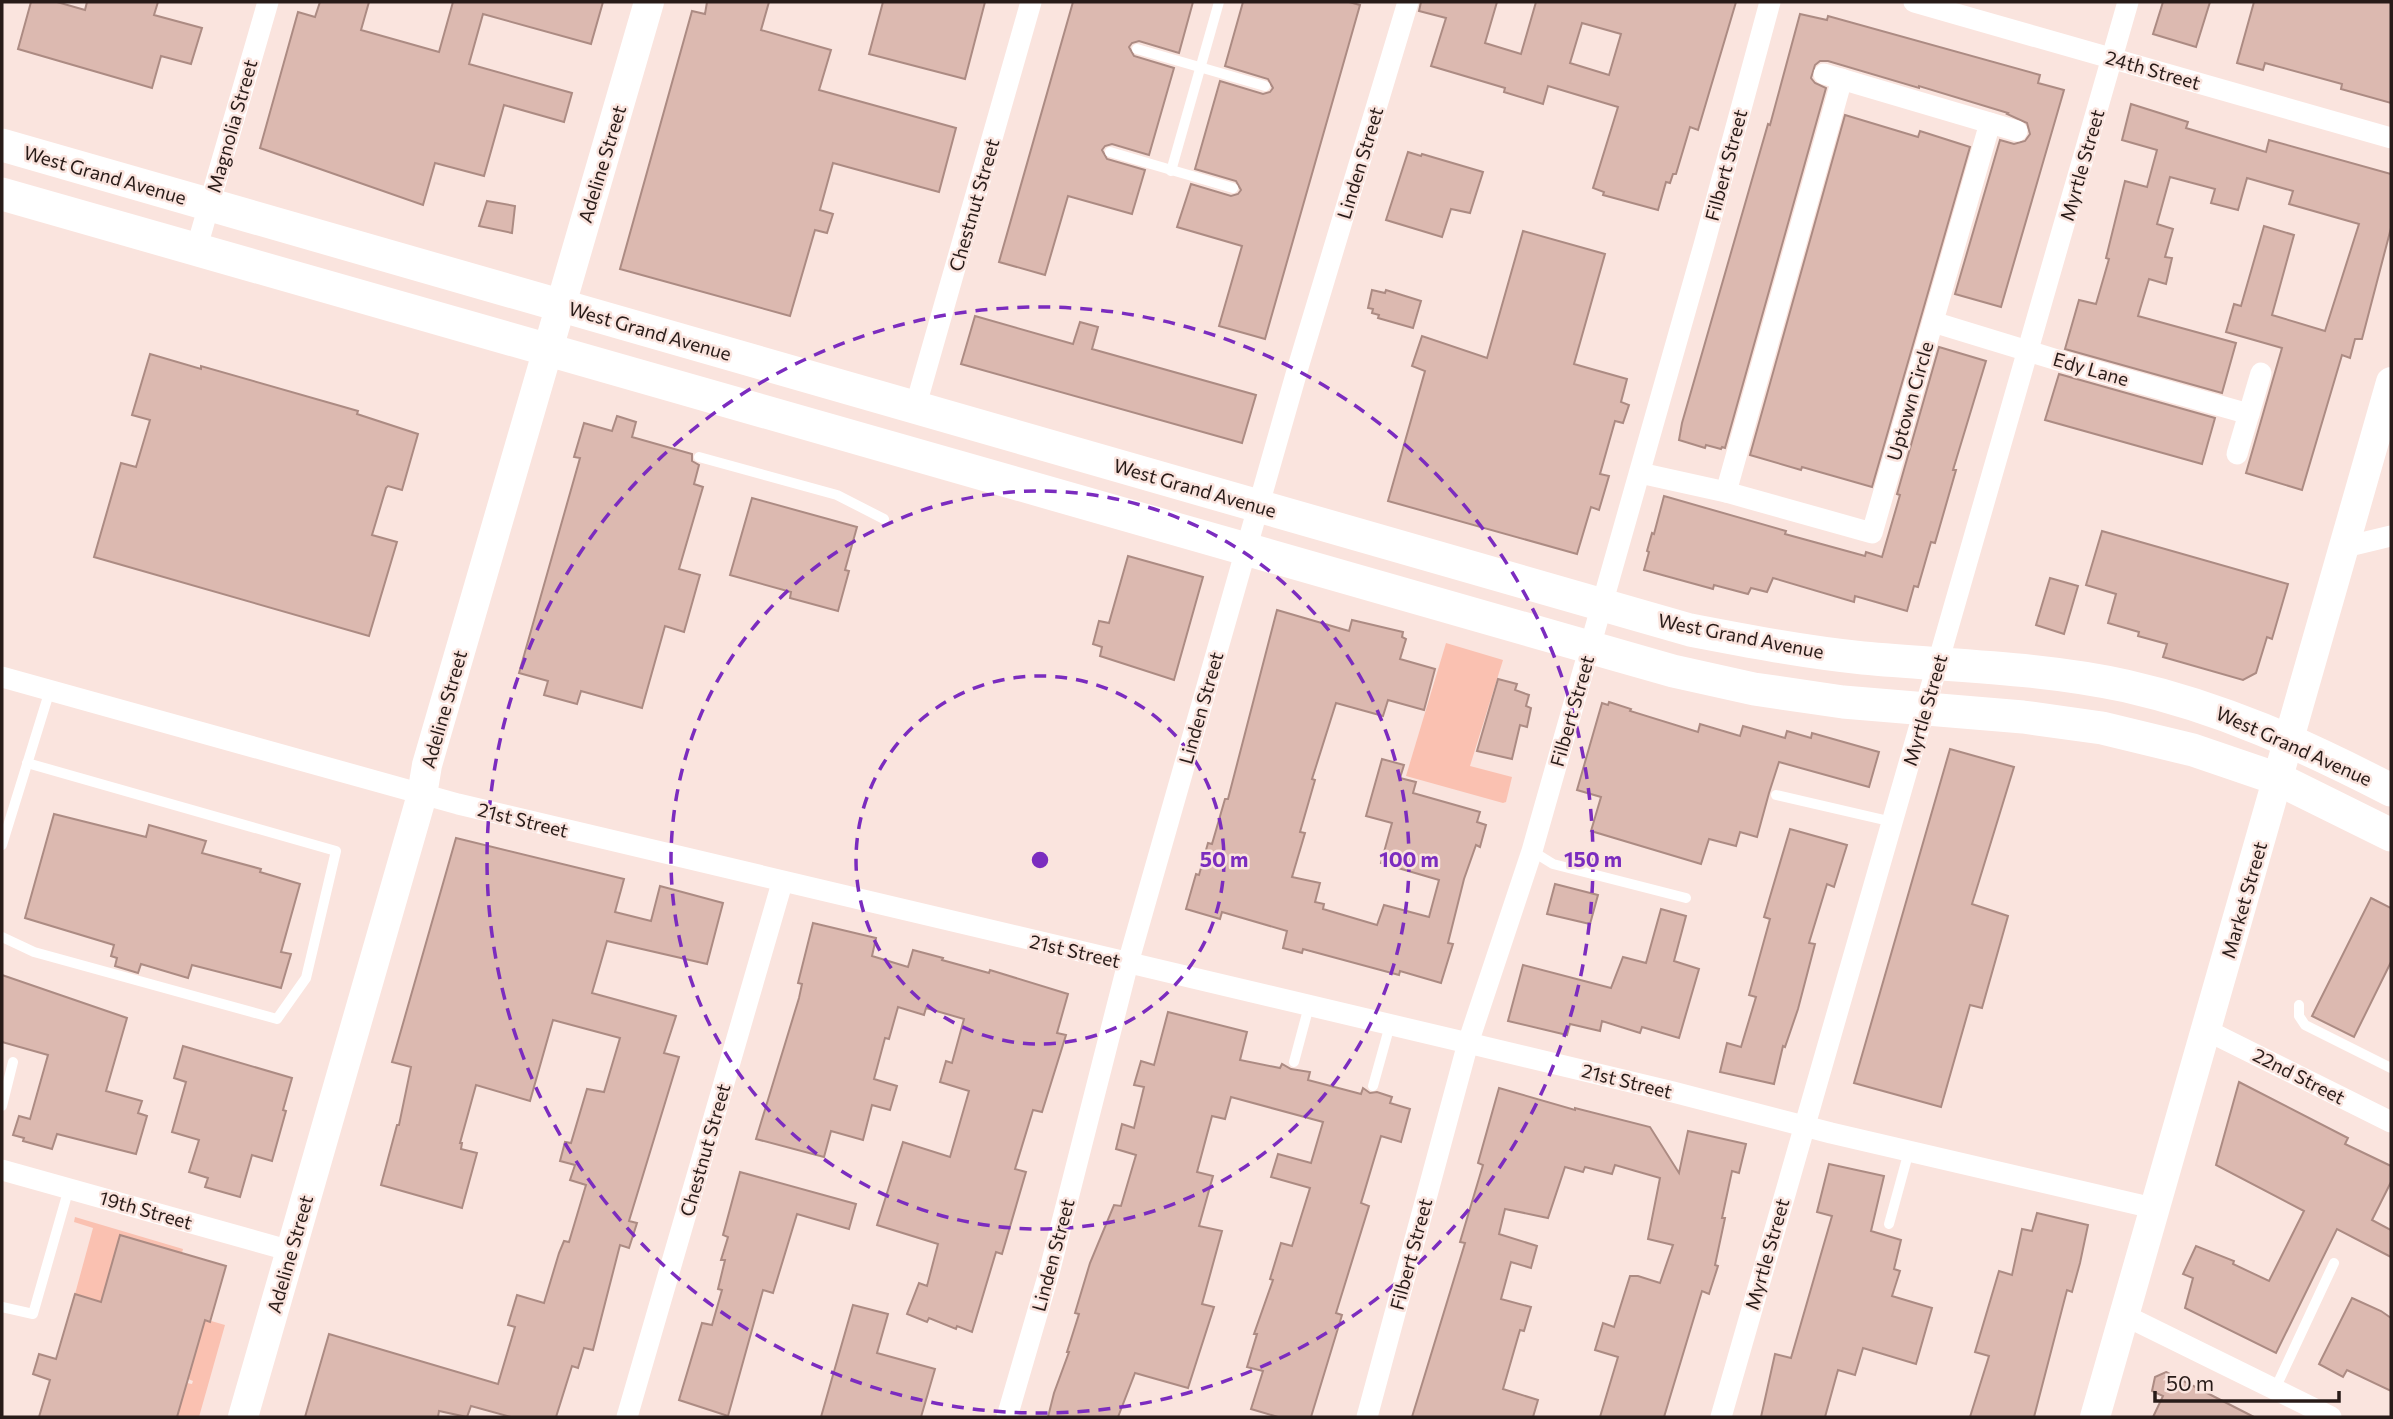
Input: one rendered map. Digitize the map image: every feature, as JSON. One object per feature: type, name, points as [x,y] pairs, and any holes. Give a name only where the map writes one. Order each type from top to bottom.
[{"type":"main road","name":"Adeline Street","points":[[243,1417],[422,795],[427,765],[649,2]]},
{"type":"main road","name":"West Grand Avenue","points":[[2,145],[1690,630],[1778,647],[2039,673],[2124,686],[2205,706],[2386,783]]},
{"type":"main road","name":"West Grand Avenue","points":[[2,194],[1672,671],[1754,689],[1843,702],[2023,717],[2102,728],[2193,750],[2278,779],[2391,835]]},
{"type":"main road","name":"Market Street","points":[[2095,1417],[2391,382]]},
{"type":"street","name":"Magnolia Street","points":[[196,250],[268,2]]},
{"type":"street","name":"Chestnut Street","points":[[915,408],[1031,2]]},
{"type":"street","name":"Linden Street","points":[[1007,1417],[1049,1273],[1128,963],[1408,2]]},
{"type":"street","name":"Filbert Street","points":[[1367,1417],[1468,1043],[1532,851],[1770,2]]},
{"type":"street","name":"24th Street","points":[[1914,2],[2391,138]]},
{"type":"street","name":"Myrtle Street","points":[[1721,1417],[2128,2]]},
{"type":"street","points":[[1726,492],[1833,76],[2017,131]]},
{"type":"street","name":"Uptown Circle","points":[[1640,473],[1726,492],[1872,533],[1990,123]]},
{"type":"street","name":"Edy Lane","points":[[1933,322],[2028,352],[2249,414]]},
{"type":"street","points":[[2237,454],[2261,373]]},
{"type":"street","points":[[2345,547],[2391,536]]},
{"type":"street","name":"21st Street","points":[[2,677],[422,795],[2153,1208]]},
{"type":"street","name":"Chestnut Street","points":[[627,1417],[782,883]]},
{"type":"street","name":"22nd Street","points":[[2206,1030],[2391,1122]]},
{"type":"street","name":"19th Street","points":[[2,1172],[69,1188],[291,1251]]},
{"type":"street","points":[[2124,1315],[2331,1417]]},
{"type":"lane","points":[[1171,171],[1219,2]]},
{"type":"lane","points":[[1137,49],[1265,86]]},
{"type":"lane","points":[[1110,152],[1233,188]]},
{"type":"lane","points":[[699,457],[837,495],[884,519]]},
{"type":"lane","points":[[2,845],[50,690]]},
{"type":"lane","points":[[2,937],[34,952],[277,1019],[306,978],[336,851],[27,764]]},
{"type":"lane","points":[[1776,794],[1893,822]]},
{"type":"lane","points":[[1532,851],[1553,864],[1686,898]]},
{"type":"lane","points":[[2299,1005],[2299,1016],[2305,1025],[2391,1068]]},
{"type":"lane","points":[[1294,1062],[1309,1006]]},
{"type":"lane","points":[[1373,1086],[1390,1025]]},
{"type":"lane","points":[[2,1106],[13,1062]]},
{"type":"lane","points":[[1889,1224],[1909,1151]]},
{"type":"lane","points":[[2,1307],[33,1314],[69,1188]]},
{"type":"lane","points":[[2275,1389],[2334,1263]]},
{"type":"shaded area","points":[[1446,643],[1503,660],[1470,766],[1512,777],[1506,802],[1406,776]]},
{"type":"shaded area","points":[[75,1217],[183,1249],[182,1253],[120,1236],[104,1290],[225,1325],[199,1417],[177,1417],[187,1383],[192,1384],[193,1381],[188,1379],[196,1352],[126,1309],[75,1294],[93,1228],[74,1222]]},
{"type":"building","points":[[31,2],[57,2],[85,10],[87,2],[158,2],[154,15],[202,28],[191,64],[161,56],[152,88],[18,49]]},
{"type":"building","points":[[320,2],[369,2],[361,30],[439,52],[453,2],[603,2],[591,44],[483,14],[469,64],[572,93],[564,122],[504,105],[484,176],[435,163],[423,205],[260,148],[298,12],[315,17]]},
{"type":"building","points":[[707,2],[769,2],[761,30],[831,50],[819,90],[956,128],[939,192],[833,163],[820,210],[833,214],[827,233],[815,230],[790,316],[620,269],[692,11],[705,14]]},
{"type":"building","points":[[883,2],[985,2],[965,79],[869,54]]},
{"type":"building","points":[[1073,2],[1193,2],[1179,53],[1139,41],[1129,47],[1134,56],[1174,68],[1149,155],[1112,144],[1102,150],[1107,159],[1145,170],[1132,214],[1068,196],[1045,275],[999,262]]},
{"type":"building","points":[[1243,2],[1349,2],[1360,5],[1265,339],[1219,326],[1242,246],[1177,227],[1191,184],[1231,196],[1241,190],[1236,181],[1195,169],[1220,81],[1263,94],[1273,88],[1268,79],[1225,66]]},
{"type":"building","points":[[1421,2],[1497,2],[1485,43],[1521,54],[1536,2],[1736,2],[1698,130],[1690,127],[1676,174],[1673,174],[1670,183],[1666,182],[1658,210],[1603,195],[1604,192],[1593,188],[1618,107],[1548,86],[1543,104],[1504,92],[1505,88],[1431,66],[1446,18],[1419,11]],"holes":[[[1582,23],[1621,34],[1609,75],[1570,63]]]},
{"type":"building","points":[[2163,2],[2210,2],[2196,47],[2153,34]]},
{"type":"building","points":[[2254,2],[2391,2],[2391,103],[2341,89],[2342,84],[2265,63],[2263,70],[2237,63]]},
{"type":"building","points":[[1800,14],[1827,20],[1828,16],[2040,75],[2038,83],[2064,90],[2001,307],[1955,294],[2000,140],[2014,144],[2025,141],[2030,134],[2027,123],[2008,113],[1828,61],[1820,61],[1815,65],[1811,78],[1826,88],[1725,448],[1706,445],[1705,448],[1679,440],[1682,423]]},
{"type":"building","points":[[2131,104],[2188,122],[2186,128],[2266,152],[2269,140],[2391,174],[2391,228],[2362,339],[2355,339],[2350,358],[2342,355],[2302,490],[2246,473],[2282,348],[2226,332],[2234,304],[2241,306],[2264,226],[2294,235],[2272,315],[2325,331],[2359,224],[2289,204],[2293,191],[2247,178],[2238,210],[2211,203],[2215,189],[2170,177],[2157,224],[2173,229],[2165,257],[2172,258],[2166,284],[2149,279],[2138,316],[2236,343],[2222,393],[2065,349],[2079,300],[2096,304],[2109,259],[2106,258],[2125,181],[2147,187],[2157,150],[2122,140]]},
{"type":"building","points":[[1845,115],[1918,137],[1920,131],[1970,147],[1872,487],[1750,455]]},
{"type":"building","points":[[1408,152],[1483,172],[1470,213],[1451,209],[1442,237],[1386,220]]},
{"type":"building","points":[[487,201],[515,206],[512,233],[479,226]]},
{"type":"building","points":[[1523,231],[1605,254],[1574,364],[1627,379],[1621,402],[1629,405],[1623,423],[1615,421],[1600,474],[1609,476],[1599,510],[1591,507],[1577,554],[1388,501],[1425,371],[1412,366],[1422,336],[1487,358]]},
{"type":"building","points":[[1372,290],[1385,293],[1386,290],[1421,301],[1413,328],[1378,318],[1379,315],[1372,313],[1373,309],[1368,308]]},
{"type":"building","points":[[975,316],[1073,344],[1080,322],[1098,327],[1092,349],[1256,395],[1242,443],[961,364]]},
{"type":"building","points":[[1939,347],[1986,361],[1953,470],[1956,470],[1935,543],[1931,542],[1918,587],[1914,586],[1907,611],[1855,596],[1854,602],[1773,578],[1767,592],[1751,588],[1748,594],[1714,585],[1713,589],[1644,570],[1664,496],[1786,531],[1785,534],[1865,556],[1866,552],[1882,557]]},
{"type":"building","points":[[150,354],[358,411],[357,414],[418,434],[402,490],[388,486],[386,488],[372,535],[397,542],[369,636],[94,557],[121,463],[136,467],[150,420],[132,415]]},
{"type":"building","points":[[2059,374],[2215,418],[2202,464],[2045,420]]},
{"type":"building","points":[[617,416],[636,422],[632,437],[692,454],[692,461],[699,465],[694,484],[703,487],[679,569],[700,575],[684,632],[665,626],[642,708],[581,691],[577,704],[544,695],[548,681],[519,673],[580,458],[574,457],[584,423],[612,431]]},
{"type":"building","points":[[752,498],[857,527],[845,570],[849,571],[838,611],[790,598],[791,592],[730,575]]},
{"type":"building","points":[[2102,531],[2288,584],[2272,639],[2267,637],[2256,673],[2243,680],[2163,657],[2167,644],[2138,636],[2139,632],[2108,623],[2116,594],[2086,585]]},
{"type":"building","points":[[1128,556],[1203,577],[1174,680],[1100,656],[1102,647],[1093,644],[1099,621],[1109,623]]},
{"type":"building","points":[[2050,578],[2078,586],[2064,634],[2036,625]]},
{"type":"building","points":[[1277,610],[1349,631],[1352,620],[1403,632],[1402,637],[1406,639],[1400,659],[1435,669],[1424,710],[1388,700],[1383,716],[1336,703],[1312,779],[1315,780],[1300,832],[1305,833],[1292,877],[1320,883],[1315,902],[1324,904],[1323,909],[1377,925],[1384,905],[1429,917],[1439,880],[1381,863],[1392,823],[1366,816],[1382,759],[1404,765],[1400,778],[1416,782],[1413,793],[1480,812],[1477,822],[1486,825],[1480,847],[1476,845],[1464,879],[1448,943],[1453,944],[1441,983],[1400,971],[1399,975],[1303,949],[1302,953],[1283,948],[1287,931],[1222,912],[1220,919],[1186,909],[1196,874],[1199,875],[1208,843],[1212,844],[1225,799],[1228,799]]},
{"type":"building","points":[[1498,679],[1517,684],[1515,690],[1529,695],[1526,706],[1531,708],[1527,727],[1520,725],[1512,759],[1477,751]]},
{"type":"building","points":[[1609,702],[1698,732],[1700,724],[1740,736],[1743,726],[1785,738],[1787,731],[1811,738],[1812,733],[1879,752],[1869,787],[1779,762],[1757,837],[1740,832],[1736,846],[1709,839],[1701,864],[1591,831],[1601,797],[1577,790],[1602,703],[1608,705]]},
{"type":"building","points":[[1950,749],[2014,767],[1972,904],[2008,916],[1982,1008],[1970,1005],[1941,1107],[1854,1083]]},
{"type":"building","points":[[54,814],[146,837],[149,825],[206,841],[202,853],[261,869],[260,872],[300,884],[281,952],[291,954],[281,988],[192,965],[188,978],[141,964],[138,973],[115,966],[117,958],[111,956],[114,945],[25,918]]},
{"type":"building","points":[[1790,829],[1847,845],[1834,887],[1827,884],[1809,943],[1815,944],[1798,1009],[1785,1047],[1783,1046],[1774,1084],[1720,1072],[1727,1043],[1741,1047],[1756,997],[1749,995],[1770,919],[1764,917]]},
{"type":"building","points":[[456,838],[624,879],[615,912],[651,921],[660,886],[723,903],[707,964],[607,941],[592,993],[676,1016],[664,1053],[679,1057],[629,1221],[637,1223],[629,1248],[620,1245],[593,1350],[584,1348],[578,1368],[572,1366],[556,1417],[511,1417],[471,1406],[467,1417],[439,1411],[438,1417],[305,1417],[329,1334],[498,1384],[515,1327],[508,1325],[517,1295],[544,1303],[559,1253],[564,1241],[569,1242],[586,1185],[570,1180],[575,1165],[560,1161],[565,1142],[571,1143],[587,1089],[604,1092],[620,1038],[553,1020],[530,1101],[476,1085],[460,1143],[461,1149],[477,1153],[462,1208],[381,1185],[399,1125],[411,1067],[392,1062]]},
{"type":"building","points":[[1555,884],[1598,895],[1590,924],[1547,914]]},
{"type":"building","points":[[2371,898],[2391,908],[2391,962],[2354,1037],[2312,1016]]},
{"type":"building","points":[[1661,909],[1686,916],[1674,961],[1699,969],[1679,1038],[1642,1027],[1640,1033],[1602,1021],[1600,1031],[1570,1024],[1567,1035],[1508,1021],[1523,965],[1611,988],[1623,957],[1646,963]]},
{"type":"building","points":[[813,923],[876,938],[872,956],[908,967],[913,950],[1068,994],[1057,1033],[1066,1035],[1042,1112],[1033,1110],[1015,1169],[1026,1172],[1002,1254],[996,1252],[972,1332],[957,1326],[956,1329],[929,1318],[927,1322],[907,1314],[919,1283],[927,1286],[938,1244],[877,1225],[903,1142],[950,1157],[969,1091],[940,1082],[946,1061],[952,1063],[964,1019],[926,1008],[924,1015],[898,1007],[889,1039],[885,1038],[874,1079],[897,1086],[890,1110],[872,1105],[863,1140],[831,1131],[824,1157],[756,1139],[799,998],[802,984],[798,983]]},
{"type":"building","points":[[2,975],[127,1018],[106,1091],[142,1101],[138,1113],[147,1116],[136,1154],[57,1134],[52,1149],[23,1141],[24,1138],[13,1135],[19,1116],[30,1119],[48,1055],[2,1042]]},
{"type":"building","points":[[1168,1012],[1247,1032],[1240,1060],[1280,1068],[1282,1064],[1291,1069],[1310,1072],[1308,1080],[1361,1094],[1363,1088],[1370,1093],[1377,1092],[1392,1097],[1390,1103],[1410,1109],[1401,1142],[1381,1136],[1361,1203],[1369,1206],[1336,1313],[1342,1315],[1311,1417],[1278,1417],[1251,1409],[1263,1371],[1247,1367],[1281,1243],[1292,1246],[1310,1188],[1271,1177],[1278,1154],[1311,1163],[1323,1122],[1231,1097],[1225,1119],[1212,1116],[1197,1172],[1213,1176],[1199,1226],[1222,1231],[1202,1304],[1214,1307],[1188,1388],[1135,1373],[1118,1417],[1048,1417],[1069,1352],[1079,1314],[1075,1313],[1090,1263],[1114,1205],[1121,1206],[1136,1155],[1116,1149],[1122,1124],[1134,1128],[1144,1087],[1134,1085],[1141,1061],[1154,1065]]},
{"type":"building","points":[[183,1046],[292,1078],[272,1161],[252,1155],[240,1197],[205,1187],[208,1178],[189,1172],[199,1140],[172,1132],[186,1082],[174,1078]]},
{"type":"building","points":[[2239,1082],[2348,1138],[2345,1144],[2391,1166],[2391,1182],[2372,1220],[2391,1230],[2391,1257],[2337,1229],[2276,1353],[2185,1308],[2193,1278],[2183,1274],[2196,1246],[2234,1261],[2233,1264],[2269,1281],[2304,1211],[2216,1165]]},
{"type":"building","points":[[1499,1088],[1575,1110],[1650,1127],[1679,1173],[1688,1131],[1746,1144],[1739,1173],[1732,1171],[1715,1265],[1718,1266],[1709,1294],[1702,1291],[1664,1417],[1600,1417],[1618,1357],[1595,1350],[1603,1323],[1614,1327],[1630,1276],[1660,1283],[1673,1245],[1648,1239],[1660,1178],[1615,1165],[1612,1174],[1585,1167],[1583,1172],[1565,1167],[1548,1218],[1505,1209],[1499,1234],[1537,1246],[1531,1268],[1511,1262],[1501,1299],[1531,1307],[1524,1331],[1520,1330],[1503,1389],[1538,1400],[1533,1417],[1412,1417],[1465,1243],[1460,1242],[1483,1165],[1478,1163]]},
{"type":"building","points":[[1829,1164],[1884,1176],[1871,1231],[1901,1240],[1894,1269],[1900,1271],[1892,1296],[1932,1308],[1916,1364],[1863,1348],[1855,1375],[1838,1370],[1825,1417],[1761,1417],[1775,1354],[1791,1358],[1832,1216],[1817,1212]]},
{"type":"building","points":[[740,1172],[856,1204],[849,1229],[797,1214],[773,1293],[763,1290],[728,1416],[679,1400],[702,1323],[712,1325],[722,1290],[718,1289],[725,1260],[721,1260],[728,1237],[723,1235]]},
{"type":"building","points":[[2037,1213],[2088,1225],[2072,1292],[2067,1290],[2034,1417],[1970,1417],[1989,1356],[1975,1352],[1999,1271],[2012,1275],[2022,1229],[2032,1231]]},
{"type":"building","points":[[120,1235],[226,1266],[210,1322],[205,1320],[177,1417],[39,1417],[50,1380],[33,1374],[39,1354],[56,1359],[75,1294],[101,1302]]},
{"type":"building","points":[[2352,1298],[2391,1318],[2391,1391],[2347,1370],[2343,1377],[2319,1364]]},
{"type":"building","points":[[853,1305],[888,1314],[877,1353],[935,1369],[921,1417],[821,1417]]},
{"type":"building","points":[[2166,1372],[2254,1417],[2153,1417],[2163,1396],[2152,1391],[2155,1377]]}]
